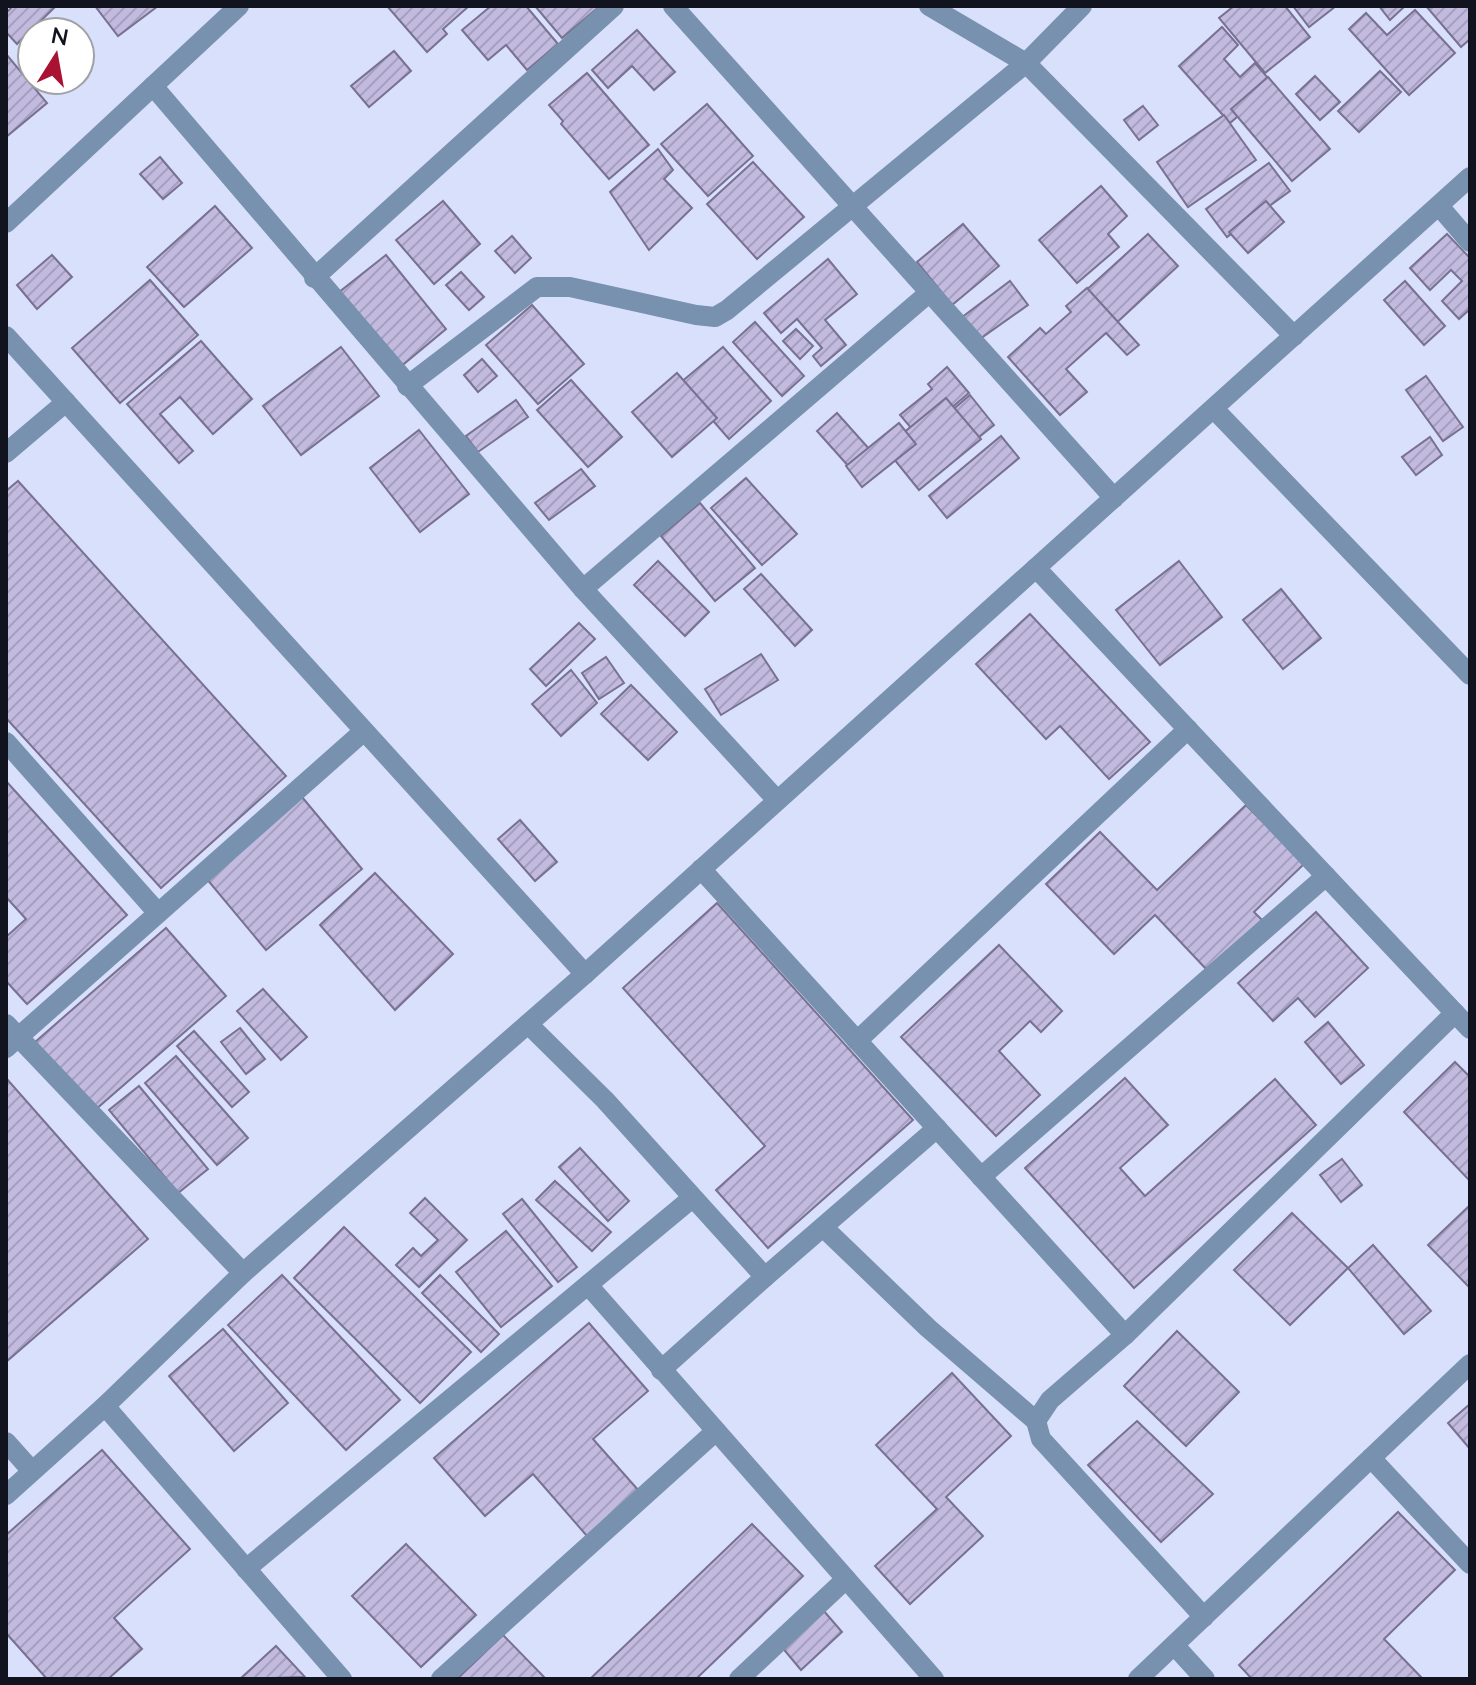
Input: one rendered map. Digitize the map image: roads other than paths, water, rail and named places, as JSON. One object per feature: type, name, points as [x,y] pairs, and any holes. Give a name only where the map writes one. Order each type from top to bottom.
[{"type":"street","points":[[6,223],[239,6]]},
{"type":"street","points":[[314,278],[614,6]]},
{"type":"street","points":[[673,6],[1114,498]]},
{"type":"street","points":[[929,6],[1026,63],[1294,336]]},
{"type":"street","points":[[407,386],[537,287],[570,287],[715,317],[1026,63],[1082,6]]},
{"type":"street","points":[[153,86],[583,589],[776,799]]},
{"type":"street","points":[[6,1495],[105,1406],[243,1273],[585,974],[1470,177]]},
{"type":"street","points":[[1439,206],[1470,242]]},
{"type":"street","points":[[583,589],[930,292]]},
{"type":"street","points":[[6,336],[585,974]]},
{"type":"street","points":[[6,453],[66,402]]},
{"type":"street","points":[[1214,409],[1470,675]]},
{"type":"street","points":[[1036,568],[1470,1029]]},
{"type":"street","points":[[857,1041],[1188,729]]},
{"type":"street","points":[[243,1273],[10,1036],[158,913],[364,731]]},
{"type":"street","points":[[6,742],[158,913]]},
{"type":"street","points":[[701,869],[1125,1335]]},
{"type":"street","points":[[981,1177],[1326,876]]},
{"type":"street","points":[[1036,1421],[1050,1400],[1125,1335],[1455,1013]]},
{"type":"street","points":[[528,1024],[605,1100],[691,1199],[765,1277]]},
{"type":"street","points":[[661,1370],[937,1128]]},
{"type":"street","points":[[246,1569],[691,1199]]},
{"type":"street","points":[[824,1228],[928,1328],[1036,1421],[1041,1439],[1204,1617]]},
{"type":"street","points":[[588,1285],[934,1679]]},
{"type":"street","points":[[1138,1679],[1470,1364]]},
{"type":"street","points":[[105,1406],[342,1679]]},
{"type":"street","points":[[441,1679],[716,1431]]},
{"type":"street","points":[[6,1442],[32,1471]]},
{"type":"street","points":[[1371,1458],[1470,1564]]},
{"type":"street","points":[[739,1679],[846,1579]]},
{"type":"street","points":[[1175,1646],[1205,1679]]}]
